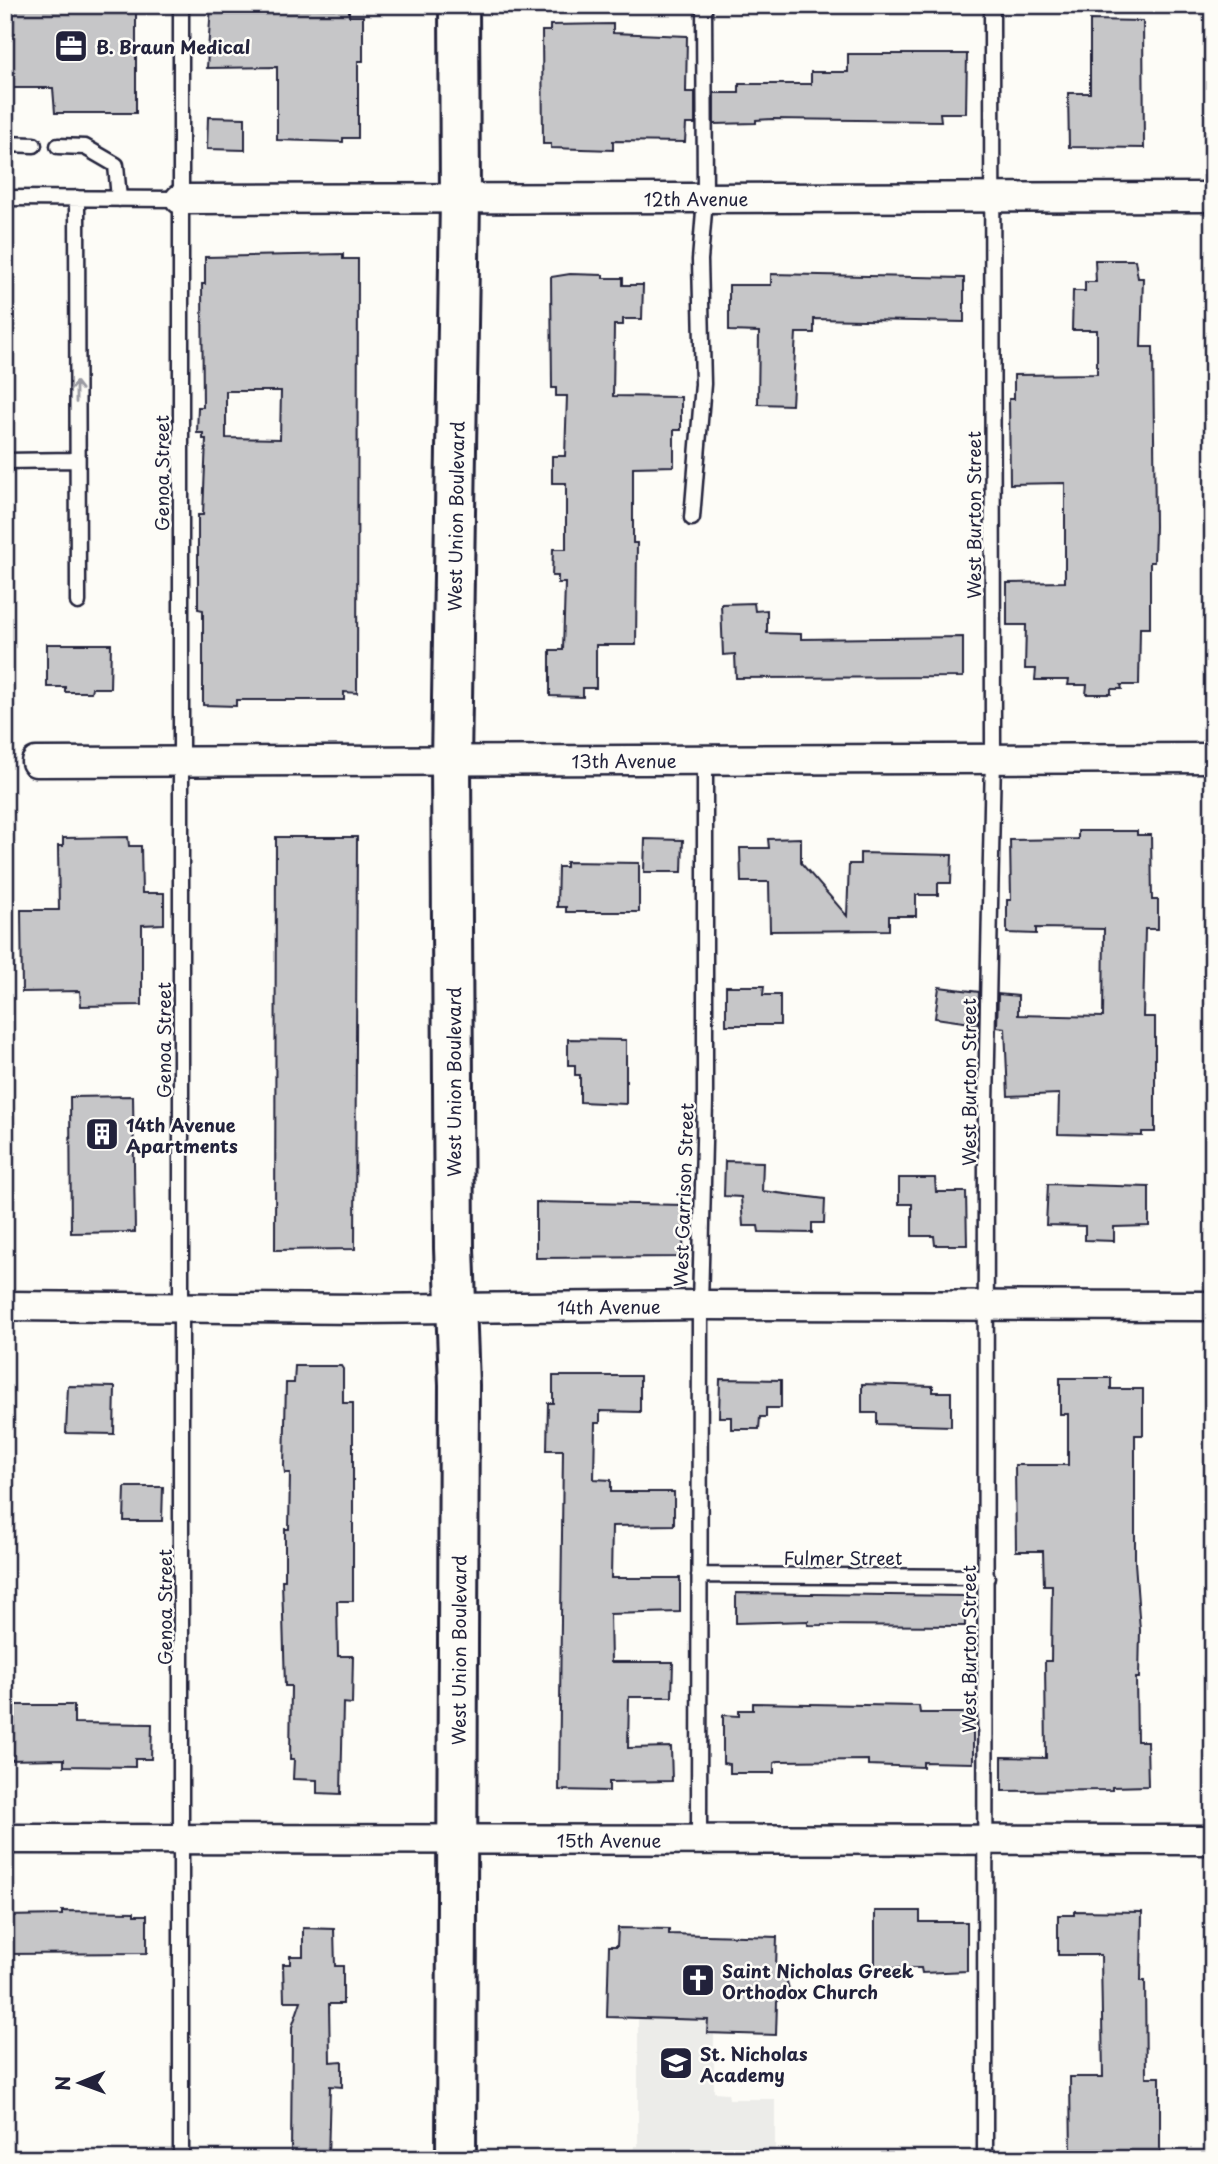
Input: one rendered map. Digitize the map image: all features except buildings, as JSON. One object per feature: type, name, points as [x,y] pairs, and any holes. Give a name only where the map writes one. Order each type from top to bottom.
[{"type":"main road","name":"West Union Boulevard","points":[[456,2159],[458,1399],[451,763],[460,200],[459,5]]},
{"type":"street","name":"12th Avenue","points":[[180,198],[460,200],[1213,197]]},
{"type":"street","name":"13th Avenue","points":[[36,762],[451,763],[1213,758]]},
{"type":"street","name":"14th Avenue","points":[[5,1306],[1213,1306]]},
{"type":"street","name":"15th Avenue","points":[[5,1839],[1213,1840]]},
{"type":"lane","name":"Genoa Street","points":[[181,5],[181,2159]]},
{"type":"lane","points":[[692,518],[703,384],[700,260],[705,199],[704,5]]},
{"type":"lane","name":"West Burton Street","points":[[985,2159],[988,1305],[986,1105],[993,758],[992,5]]},
{"type":"lane","points":[[5,144],[34,145]]},
{"type":"lane","points":[[58,145],[85,147],[116,165],[119,199]]},
{"type":"lane","points":[[5,198],[180,198]]},
{"type":"lane","points":[[77,198],[75,460],[78,602]]},
{"type":"lane","points":[[5,461],[75,460]]},
{"type":"lane","name":"West Garrison Street","points":[[699,1839],[699,1305],[705,1102],[705,761]]},
{"type":"lane","name":"Fulmer Street","points":[[699,1575],[987,1577]]},
{"type":"shaded area","name":"St. Nicholas Academy","points":[[638,2019],[708,2020],[708,2032],[714,2033],[714,2092],[728,2093],[729,2099],[775,2099],[775,2159],[635,2159],[634,2146],[638,2146]]},
{"type":"place","name":"B. Braun Medical","points":[[71,46]]},
{"type":"place","name":"14th Avenue Apartments","points":[[102,1134]]},
{"type":"place","name":"Saint Nicholas Greek Orthodox Church","points":[[698,1980]]},
{"type":"place","name":"St. Nicholas Academy","points":[[676,2063]]}]
